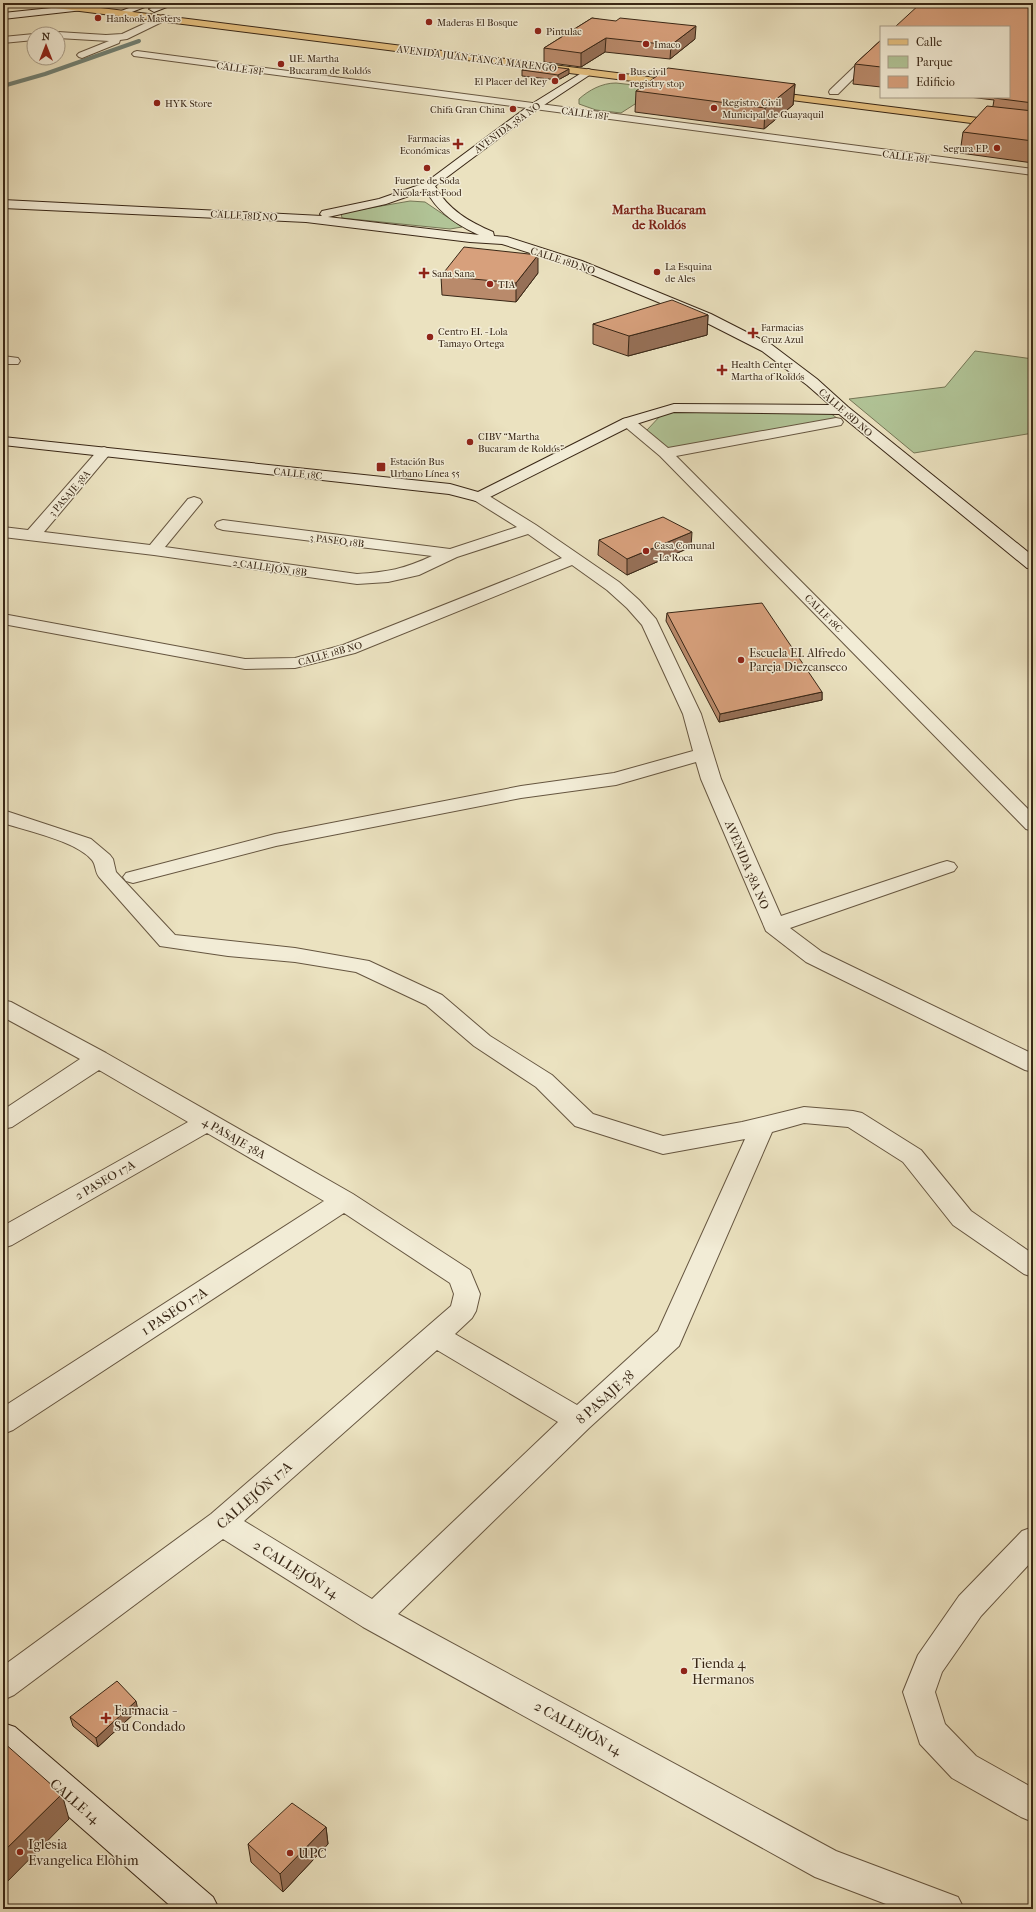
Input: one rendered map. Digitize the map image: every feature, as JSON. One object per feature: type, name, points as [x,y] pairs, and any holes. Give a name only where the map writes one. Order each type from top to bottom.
[{"type":"main road","name":"AVENIDA JUAN TANCA MARENGO","points":[[40,3],[588,72],[685,79],[152,6],[138,7],[108,3]]},
{"type":"main road","points":[[790,87],[758,88],[1033,128]]},
{"type":"main road","points":[[821,90],[850,94]]},
{"type":"street","points":[[152,6],[173,3]]},
{"type":"street","points":[[121,13],[138,7]]},
{"type":"street","points":[[3,16],[80,8]]},
{"type":"street","points":[[82,55],[163,18]]},
{"type":"street","points":[[66,36],[106,38],[124,37]]},
{"type":"street","points":[[3,40],[26,38]]},
{"type":"street","points":[[834,92],[880,47]]},
{"type":"street","name":"CALLE 18F","points":[[137,54],[1033,172]]},
{"type":"street","name":"AVENIDA 38A NO","points":[[306,218],[382,202],[429,185],[534,107],[588,72]]},
{"type":"street","points":[[429,185],[434,196],[443,208],[458,219],[478,230],[503,240]]},
{"type":"street","name":"CALLE 18D NO","points":[[3,204],[306,218],[470,238],[503,240],[601,272],[734,330],[768,348],[812,382],[839,416],[1033,564]]},
{"type":"street","points":[[480,497],[628,422],[674,408],[839,416]]},
{"type":"street","points":[[665,453],[839,416]]},
{"type":"street","name":"CALLE 18C","points":[[628,422],[665,453],[1033,825]]},
{"type":"street","name":"CALLE 18C","points":[[3,441],[450,489],[480,497],[530,528],[573,559]]},
{"type":"street","name":"3 PASAJE 38A","points":[[33,535],[104,452]]},
{"type":"street","points":[[154,550],[194,502]]},
{"type":"street","name":"3 PASEO 18B","points":[[222,525],[451,554]]},
{"type":"street","name":"2 CALLEJÓN 18B","points":[[3,532],[154,550],[357,579],[388,577],[413,571],[451,554],[530,528]]},
{"type":"street","name":"AVENIDA 38A NO","points":[[573,559],[613,586],[633,604],[650,623],[692,714],[716,791],[774,926],[814,957],[1033,1064]]},
{"type":"street","name":"CALLE 18B NO","points":[[3,619],[245,664],[295,663],[349,649],[573,559]]},
{"type":"street","points":[[133,877],[275,840],[521,792],[616,779],[704,754]]},
{"type":"street","points":[[3,816],[84,842],[103,859],[106,874],[168,940],[295,955],[361,966],[434,1000],[482,1041],[544,1081],[584,1120],[662,1145],[763,1125],[804,1115],[853,1119],[912,1156],[962,1218],[1033,1267]]},
{"type":"street","points":[[774,926],[947,867]]},
{"type":"street","name":"4 PASAJE 38A","points":[[4,1009],[98,1059],[344,1201],[461,1277]]},
{"type":"street","points":[[3,1122],[98,1059]]},
{"type":"street","name":"2 PASEO 17A","points":[[3,1238],[207,1122]]},
{"type":"street","name":"8 PASAJE 38","points":[[374,1617],[579,1420],[669,1338],[763,1125]]},
{"type":"street","name":"1 PASEO 17A","points":[[3,1422],[344,1201]]},
{"type":"street","name":"CALLEJÓN 17A","points":[[3,1685],[222,1523],[437,1336],[463,1311],[467,1294],[461,1277]]},
{"type":"street","points":[[437,1336],[579,1420]]},
{"type":"street","name":"2 CALLEJÓN 14","points":[[222,1523],[374,1617],[827,1864],[946,1909]]},
{"type":"street","points":[[1033,1540],[970,1606],[929,1665],[919,1692],[932,1733],[964,1767],[1033,1806]]},
{"type":"street","name":"CALLE 14","points":[[3,1740],[201,1909]]},
{"type":"green space","points":[[616,83],[660,88],[621,113],[596,110],[579,104],[579,99],[591,90],[606,84]]},
{"type":"green space","points":[[410,201],[425,202],[462,227],[450,229],[342,218],[341,213]]},
{"type":"green space","points":[[975,351],[1033,359],[1033,433],[914,453],[849,399],[945,387]]},
{"type":"green space","points":[[671,411],[830,413],[841,421],[667,451],[647,430],[662,414]]},
{"type":"building","points":[[921,3],[1033,3],[1033,103],[994,98],[1010,98],[1010,26],[896,26]]},
{"type":"building","points":[[592,18],[616,21],[620,18],[696,26],[671,45],[606,38],[581,53],[544,48]]},
{"type":"building","points":[[880,41],[880,67],[855,64]]},
{"type":"building","points":[[532,64],[569,69],[558,75],[522,70]]},
{"type":"building","points":[[668,68],[795,84],[765,108],[636,91]]},
{"type":"building","points":[[987,106],[1033,111],[1033,141],[963,132]]},
{"type":"building","points":[[464,247],[538,255],[516,283],[441,276]]},
{"type":"building","points":[[672,300],[708,315],[629,336],[593,324]]},
{"type":"building","points":[[663,517],[692,532],[627,559],[599,540]]},
{"type":"building","name":"Escuela EI. Alfredo Pareja Diezcanseco","points":[[762,603],[822,692],[720,714],[667,613]]},
{"type":"building","name":"Farmacia - Su Condado","points":[[117,1681],[136,1701],[96,1738],[70,1717]]},
{"type":"building","points":[[3,1742],[62,1794],[3,1852]]},
{"type":"building","points":[[292,1803],[326,1827],[280,1874],[248,1844]]},
{"type":"waterway","points":[[3,86],[45,74],[139,41]]},
{"type":"place","name":"Hankook Masters","points":[[98,18]]},
{"type":"place","name":"Maderas El Bosque","points":[[429,22]]},
{"type":"place","name":"Pintulac","points":[[538,31]]},
{"type":"place","name":"Imaco","points":[[646,44]]},
{"type":"place","name":"UE. Martha Bucaram de Roldós","points":[[281,64]]},
{"type":"place","name":"Bus civil registry stop","points":[[622,77]]},
{"type":"place","name":"El Placer del Rey","points":[[555,81]]},
{"type":"place","name":"HYK Store","points":[[157,103]]},
{"type":"place","name":"Registro Civil Municipal de Guayaquil","points":[[714,108]]},
{"type":"place","name":"Chifa Gran China","points":[[513,109]]},
{"type":"place","name":"Farmacias Económicas","points":[[458,144]]},
{"type":"place","name":"Segura EP.","points":[[997,148]]},
{"type":"place","name":"Fuente de Soda Nicola Fast Food","points":[[427,168]]},
{"type":"place","name":"La Esquina de Ales","points":[[657,272]]},
{"type":"place","name":"Sana Sana","points":[[424,273]]},
{"type":"place","name":"TIA","points":[[490,284]]},
{"type":"place","name":"Farmacias Cruz Azul","points":[[753,333]]},
{"type":"place","name":"Centro EI. - Lola Tamayo Ortega","points":[[430,337]]},
{"type":"place","name":"Health Center Martha of Roldós","points":[[722,370]]},
{"type":"place","name":"CIBV “Martha Bucaram de Roldós”","points":[[470,442]]},
{"type":"place","name":"Estación Bus Urbano Línea 55","points":[[381,467]]},
{"type":"place","name":"Casa Comunal - La Roca","points":[[646,551]]},
{"type":"place","name":"Escuela EI. Alfredo Pareja Diezcanseco","points":[[741,660]]},
{"type":"place","name":"Tienda 4 Hermanos","points":[[684,1671]]},
{"type":"place","name":"Farmacia - Su Condado","points":[[106,1718]]},
{"type":"place","name":"Iglesia Evangelica Elohim","points":[[20,1852]]},
{"type":"place","name":"UPC","points":[[290,1853]]},
{"type":"district","name":"Martha Bucaram de Roldós","points":[[659,216]]}]
